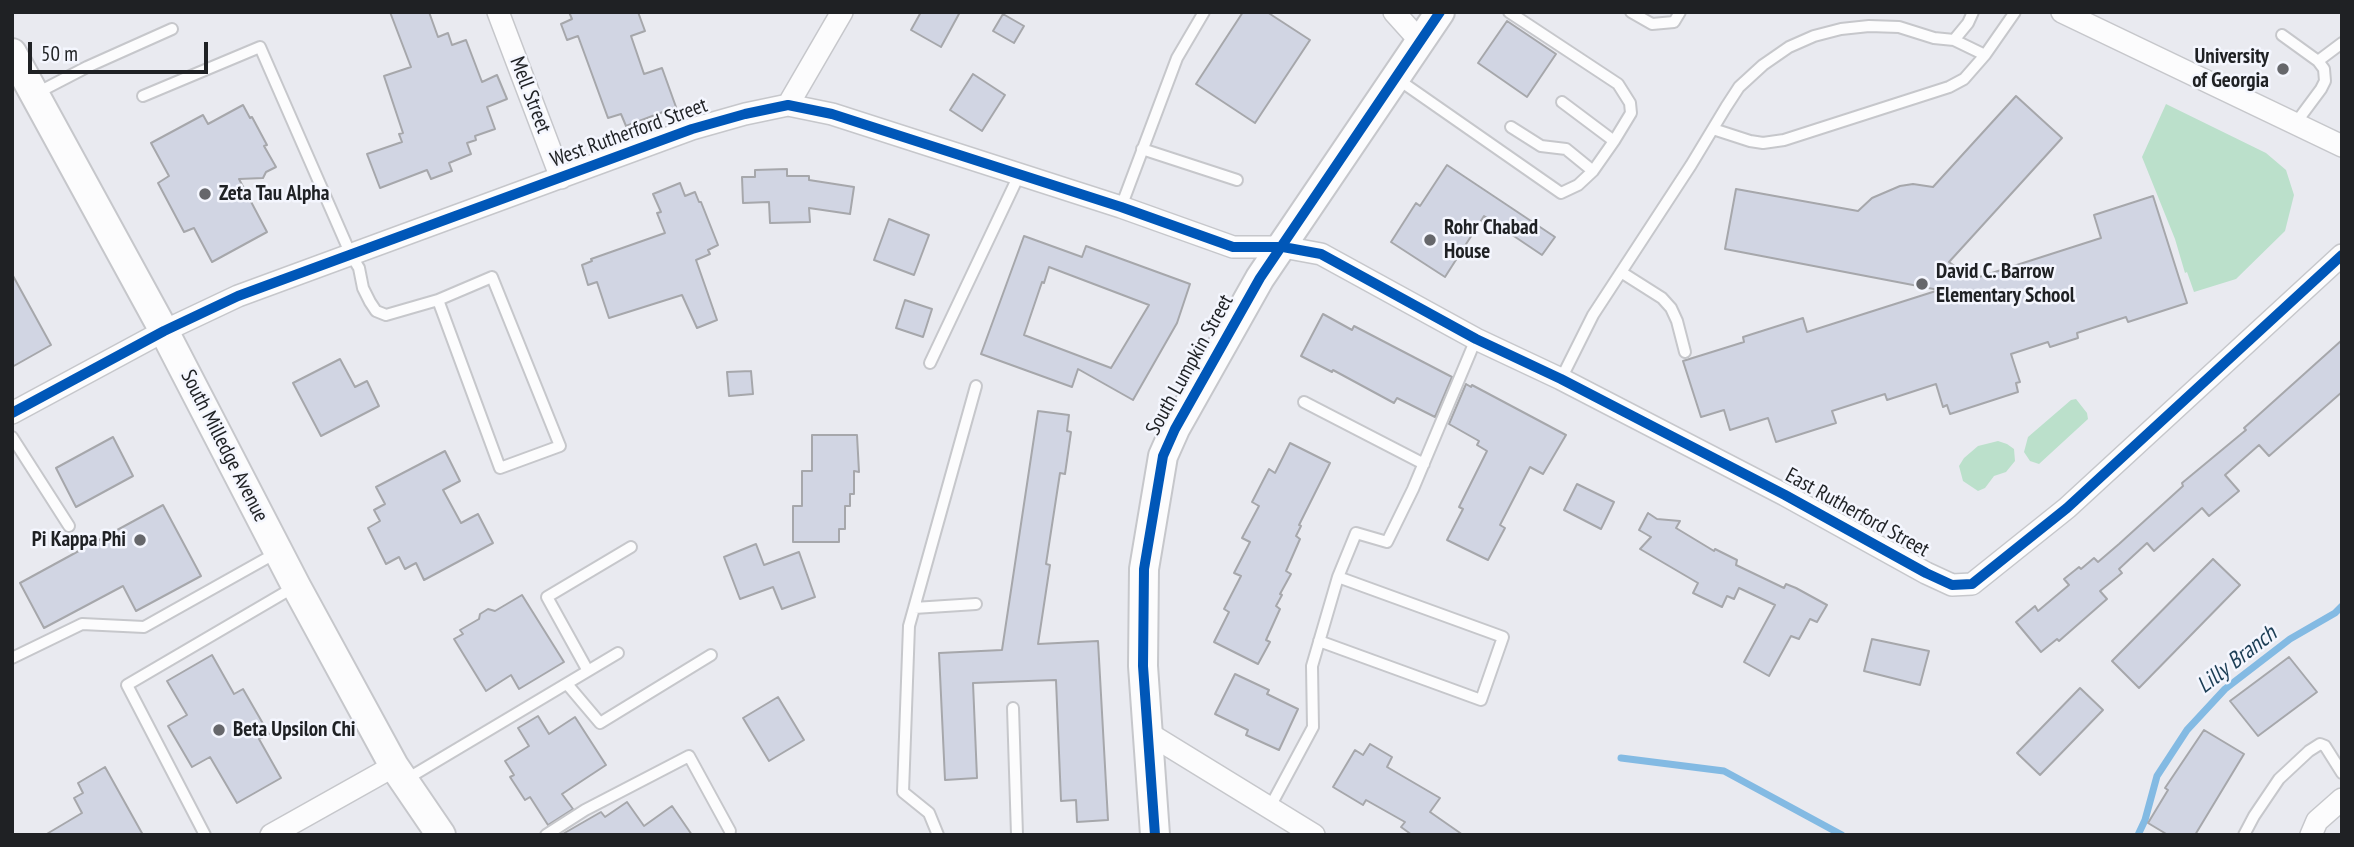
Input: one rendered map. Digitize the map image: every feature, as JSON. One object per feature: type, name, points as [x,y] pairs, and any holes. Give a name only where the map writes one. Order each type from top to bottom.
[{"type":"main road","name":"South Lumpkin Street","points":[[1155,835],[1143,666],[1144,569],[1163,456],[1175,429],[1260,278],[1440,12]]},
{"type":"main road","name":"South Milledge Avenue","points":[[12,53],[164,331],[278,552],[398,774],[441,835]]},
{"type":"street","name":"Mell Street","points":[[498,12],[561,178]]},
{"type":"street","points":[[788,105],[842,12]]},
{"type":"street","points":[[1394,12],[1421,42]]},
{"type":"street","points":[[2062,12],[2342,146]]},
{"type":"street","name":"West Rutherford Street","points":[[12,413],[164,331],[238,296],[692,129],[788,105],[832,114],[1121,207],[1233,247],[1283,247]]},
{"type":"street","name":"East Rutherford Street","points":[[1283,247],[1321,254],[1476,339],[1560,379],[1785,495],[1952,585],[1972,584],[2067,509],[2342,255]]},
{"type":"street","points":[[1148,733],[1314,835]]},
{"type":"street","points":[[271,835],[398,774]]},
{"type":"street","points":[[2311,835],[2317,821],[2342,799]]},
{"type":"lane","points":[[1121,207],[1177,58],[1204,12]]},
{"type":"lane","points":[[1396,78],[1561,193],[1578,185],[1593,171],[1615,141],[1631,113],[1630,103],[1618,84],[1509,12]]},
{"type":"lane","points":[[1631,12],[1653,24],[1674,22],[1680,12]]},
{"type":"lane","points":[[1954,40],[1973,12]]},
{"type":"lane","points":[[1713,128],[1750,141],[1784,141],[1949,87],[1964,79],[2015,12]]},
{"type":"lane","points":[[1560,379],[1593,315],[1713,128],[1739,88],[1763,65],[1788,47],[1814,36],[1869,26],[1899,27],[1934,38],[1954,40],[1984,55]]},
{"type":"lane","points":[[34,94],[88,66],[172,29]]},
{"type":"lane","points":[[2282,34],[2318,61],[2324,69],[2325,81],[2294,125]]},
{"type":"lane","points":[[2318,61],[2342,43]]},
{"type":"lane","points":[[144,96],[260,47],[359,268],[363,288],[376,311],[386,315],[438,300],[492,277],[561,446],[500,468],[438,300]]},
{"type":"lane","points":[[1562,102],[1615,141]]},
{"type":"lane","points":[[1511,127],[1541,146],[1566,149],[1593,171]]},
{"type":"lane","points":[[1142,149],[1237,180]]},
{"type":"lane","points":[[930,363],[1019,174]]},
{"type":"lane","points":[[1621,272],[1662,298],[1671,308],[1685,352]]},
{"type":"lane","points":[[1270,807],[1314,727],[1312,666],[1338,577],[1356,533],[1387,542],[1424,464],[1476,339]]},
{"type":"lane","points":[[938,835],[929,813],[903,792],[909,625],[976,386]]},
{"type":"lane","points":[[1304,402],[1424,464]]},
{"type":"lane","points":[[12,438],[69,526]]},
{"type":"lane","points":[[588,671],[547,597],[631,547]]},
{"type":"lane","points":[[12,658],[82,624],[144,627],[278,552]]},
{"type":"lane","points":[[1320,641],[1481,700],[1503,637],[1338,577]]},
{"type":"lane","points":[[205,835],[127,685],[296,586]]},
{"type":"lane","points":[[914,608],[976,604]]},
{"type":"lane","points":[[398,774],[567,684],[618,653]]},
{"type":"lane","points":[[567,684],[600,723],[711,655]]},
{"type":"lane","points":[[1013,708],[1017,835]]},
{"type":"lane","points":[[2244,835],[2279,779],[2320,744],[2325,746],[2342,773]]},
{"type":"lane","points":[[547,835],[585,810],[689,757],[730,831]]},
{"type":"green space","points":[[2166,104],[2266,153],[2286,170],[2294,195],[2285,231],[2236,279],[2194,292],[2142,157]]},
{"type":"green space","points":[[2076,399],[2087,413],[2088,419],[2039,464],[2030,461],[2024,452],[2028,437],[2071,400]]},
{"type":"green space","points":[[1998,441],[2014,449],[2015,461],[2006,472],[1994,476],[1985,488],[1978,491],[1963,481],[1959,466],[1978,446]]},
{"type":"building","points":[[390,12],[429,12],[438,37],[448,33],[452,45],[466,40],[482,82],[497,75],[507,99],[487,107],[495,129],[475,136],[476,140],[467,143],[471,154],[449,163],[452,171],[431,179],[427,170],[380,188],[367,154],[402,142],[399,134],[403,133],[384,76],[411,67]]},
{"type":"building","points":[[569,12],[638,12],[645,31],[631,36],[644,74],[662,68],[676,107],[626,126],[621,114],[608,118],[578,36],[567,40],[561,24],[572,19]]},
{"type":"building","points":[[921,12],[960,12],[941,47],[911,30]]},
{"type":"building","points":[[1243,12],[1267,12],[1310,40],[1255,123],[1196,84]]},
{"type":"building","points":[[1003,14],[1024,26],[1014,43],[993,31]]},
{"type":"building","points":[[1507,21],[1556,54],[1527,97],[1478,63]]},
{"type":"building","points":[[973,74],[1005,95],[982,131],[950,110]]},
{"type":"building","points":[[2016,96],[2062,138],[1949,262],[1973,279],[2101,238],[2094,215],[2153,196],[2187,303],[2128,322],[2126,317],[2077,333],[2078,338],[2050,347],[2048,342],[2011,354],[2020,382],[2016,383],[2018,392],[1950,414],[1947,405],[1943,407],[1936,384],[1887,400],[1885,394],[1832,411],[1836,423],[1776,442],[1768,418],[1730,430],[1724,410],[1701,417],[1683,361],[1744,342],[1743,337],[1803,318],[1807,332],[1939,290],[1725,249],[1736,189],[1858,211],[1872,198],[1900,186],[1913,184],[1933,187]]},
{"type":"building","name":"Zeta Tau Alpha","points":[[243,105],[267,145],[264,146],[276,167],[266,172],[263,178],[239,179],[267,232],[212,262],[194,228],[184,232],[158,183],[169,176],[151,143],[203,115],[208,124]]},
{"type":"building","points":[[1447,165],[1555,237],[1542,255],[1484,216],[1445,277],[1391,242],[1416,203],[1420,206]]},
{"type":"building","points":[[787,169],[787,176],[809,176],[809,180],[854,187],[850,214],[809,208],[810,222],[770,223],[769,202],[743,203],[742,177],[755,177],[755,170]]},
{"type":"building","points":[[680,183],[685,196],[695,192],[718,245],[708,250],[710,254],[696,260],[717,320],[697,328],[682,295],[609,318],[597,282],[588,285],[582,265],[592,261],[591,259],[665,233],[657,213],[661,212],[653,194]]},
{"type":"building","points":[[889,219],[929,235],[914,275],[874,260]]},
{"type":"building","points":[[1024,236],[1082,257],[1086,246],[1190,284],[1177,323],[1133,400],[1078,369],[1072,387],[981,354]],"holes":[[[1049,267],[1149,305],[1111,368],[1024,335]]]},
{"type":"building","points":[[12,274],[51,345],[12,367]]},
{"type":"building","points":[[905,300],[932,309],[923,337],[896,328]]},
{"type":"building","points":[[1323,314],[1352,330],[1354,326],[1452,377],[1435,417],[1397,398],[1394,403],[1301,356]]},
{"type":"building","points":[[2342,340],[2342,392],[2269,456],[2259,445],[2225,475],[2239,491],[2209,516],[2202,508],[2154,551],[2147,543],[2119,569],[2122,573],[2100,591],[2107,599],[2059,641],[2057,639],[2041,652],[2016,622],[2035,606],[2038,611],[2069,585],[2064,579],[2079,567],[2081,569],[2094,558],[2098,562],[2119,544],[2183,486],[2182,483],[2246,430],[2244,428]]},
{"type":"building","points":[[340,359],[355,387],[367,381],[379,406],[321,436],[293,383]]},
{"type":"building","points":[[751,371],[753,394],[729,396],[727,372]]},
{"type":"building","points":[[1466,384],[1566,435],[1543,474],[1530,467],[1500,525],[1505,528],[1488,560],[1447,540],[1463,509],[1459,507],[1487,451],[1477,445],[1479,441],[1449,424]]},
{"type":"building","points":[[1038,411],[1069,415],[1067,431],[1071,432],[1065,474],[1060,473],[1046,564],[1050,565],[1038,644],[1098,641],[1108,820],[1077,822],[1076,800],[1061,801],[1056,680],[973,683],[977,778],[945,780],[939,653],[1002,650]]},
{"type":"building","points":[[812,435],[857,435],[859,472],[854,471],[854,494],[850,494],[850,506],[845,506],[845,529],[839,529],[839,542],[793,542],[793,506],[802,506],[802,471],[812,471]]},
{"type":"building","points":[[113,437],[133,476],[76,507],[56,468]]},
{"type":"building","points":[[1290,443],[1330,463],[1299,525],[1301,526],[1296,536],[1300,539],[1286,571],[1291,574],[1276,606],[1280,609],[1266,640],[1270,642],[1258,664],[1214,642],[1229,612],[1224,609],[1241,576],[1234,573],[1250,542],[1242,538],[1259,506],[1252,502],[1269,469],[1275,473]]},
{"type":"building","points":[[445,451],[460,481],[443,490],[461,523],[478,514],[493,543],[424,580],[416,563],[405,569],[399,557],[386,564],[368,528],[380,521],[374,510],[385,504],[376,487]]},
{"type":"building","points":[[1577,484],[1614,502],[1601,529],[1564,510]]},
{"type":"building","name":"Pi Kappa Phi","points":[[163,505],[201,576],[136,611],[123,586],[44,628],[20,583]]},
{"type":"building","points":[[1648,513],[1657,519],[1680,521],[1676,528],[1714,551],[1715,549],[1737,560],[1736,565],[1784,588],[1786,584],[1796,588],[1827,605],[1817,622],[1810,619],[1799,639],[1791,636],[1769,676],[1744,662],[1775,605],[1739,588],[1734,599],[1727,596],[1722,607],[1693,593],[1698,583],[1640,549],[1651,537],[1639,530]]},
{"type":"building","points":[[756,544],[764,565],[799,552],[815,597],[782,609],[773,587],[740,599],[724,557]]},
{"type":"building","points":[[2213,559],[2240,585],[2139,688],[2112,661]]},
{"type":"building","points":[[522,595],[564,662],[519,689],[511,675],[486,691],[454,639],[463,634],[460,630],[479,619],[480,614],[488,609],[495,611]]},
{"type":"building","points":[[1872,639],[1929,651],[1920,685],[1864,671]]},
{"type":"building","name":"Beta Upsilon Chi","points":[[212,655],[234,694],[243,689],[269,734],[259,739],[281,778],[237,803],[210,757],[192,767],[168,726],[187,715],[167,681]]},
{"type":"building","points":[[2289,657],[2317,692],[2258,736],[2230,701]]},
{"type":"building","points":[[1235,674],[1269,690],[1267,694],[1298,709],[1279,750],[1246,735],[1248,730],[1215,714]]},
{"type":"building","points":[[2080,688],[2103,710],[2040,775],[2017,753]]},
{"type":"building","points":[[778,697],[804,740],[769,761],[743,718]]},
{"type":"building","points":[[538,716],[549,734],[575,717],[606,765],[562,794],[573,809],[548,825],[530,797],[525,800],[510,777],[514,775],[505,761],[529,746],[518,728]]},
{"type":"building","points":[[2204,730],[2244,754],[2195,835],[2168,835],[2148,823],[2168,790],[2165,788]]},
{"type":"building","points":[[1370,744],[1392,757],[1387,767],[1440,798],[1430,812],[1463,835],[1412,835],[1401,827],[1405,822],[1366,800],[1363,805],[1333,787],[1355,750],[1363,755]]},
{"type":"building","points":[[105,767],[143,835],[45,835],[82,813],[74,798],[83,793],[78,783]]},
{"type":"building","points":[[627,802],[644,826],[672,806],[692,835],[561,835],[601,812],[605,817]]},
{"type":"waterway","name":"Lilly Branch","points":[[2138,835],[2157,776],[2187,730],[2225,689],[2290,639],[2335,613],[2342,606]]},
{"type":"waterway","name":"Lilly Branch","points":[[1621,758],[1724,771],[1842,835]]},
{"type":"cycle path","points":[[1155,835],[1143,666],[1144,569],[1163,456],[1175,429],[1260,278],[1440,12]]},
{"type":"cycle path","points":[[12,413],[164,331],[238,296],[692,129],[788,105],[832,114],[1121,207],[1233,247],[1283,247],[1321,254],[1476,339],[1561,379],[1785,495],[1926,573],[1952,585],[1972,584],[2067,508],[2342,255]]},
{"type":"place","name":"University of Georgia","points":[[2283,69]]},
{"type":"place","name":"Zeta Tau Alpha","points":[[205,194]]},
{"type":"place","name":"Rohr Chabad House","points":[[1430,240]]},
{"type":"place","name":"David C. Barrow Elementary School","points":[[1922,284]]},
{"type":"place","name":"Pi Kappa Phi","points":[[140,540]]},
{"type":"place","name":"Beta Upsilon Chi","points":[[219,730]]}]
